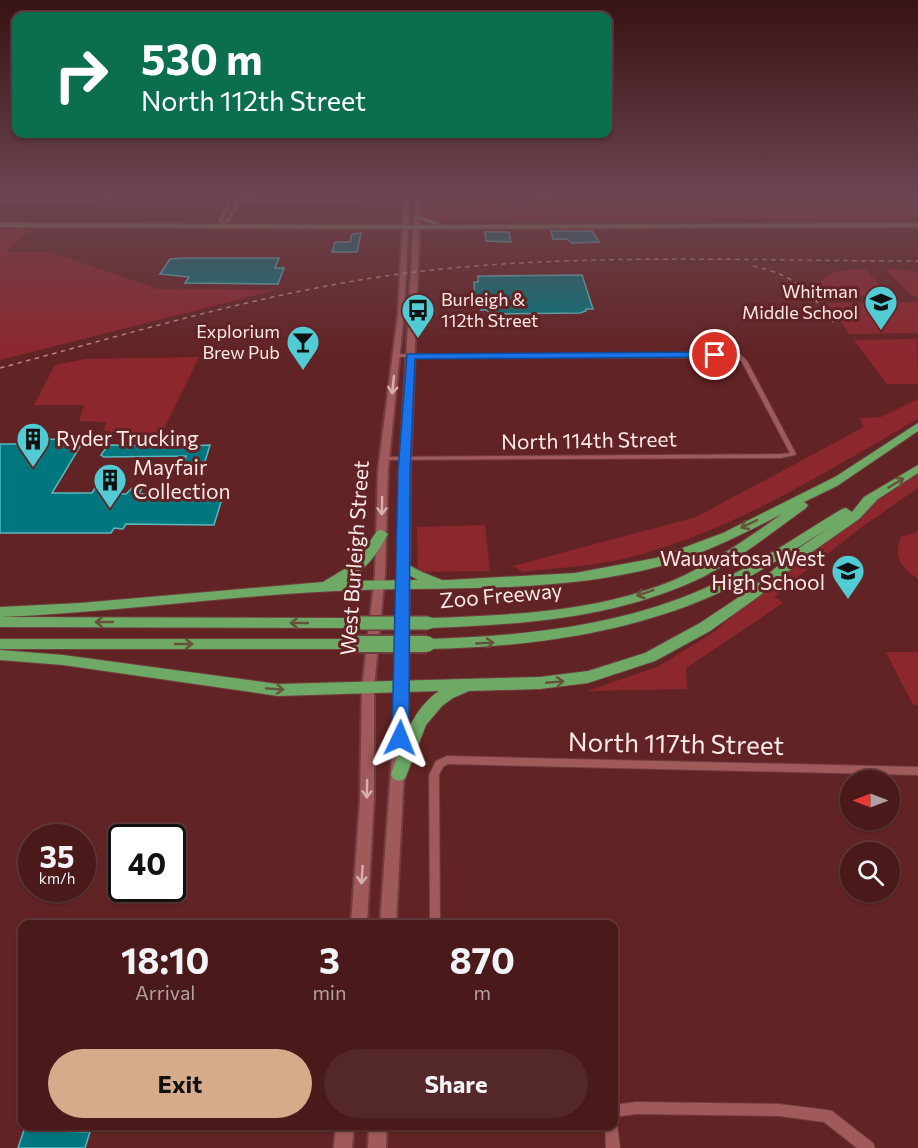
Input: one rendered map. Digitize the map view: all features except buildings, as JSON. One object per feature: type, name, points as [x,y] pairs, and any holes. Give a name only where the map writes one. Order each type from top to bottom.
[{"type":"highway","name":"Zoo Freeway","points":[[0,622],[485,622],[553,615],[624,600],[666,586],[710,567],[918,426]]},
{"type":"highway","name":"Zoo Freeway","points":[[0,644],[427,644],[501,642],[600,628],[661,610],[710,591],[918,468]]},
{"type":"highway","points":[[0,612],[115,606],[323,587],[522,582],[615,573],[659,562],[714,541],[839,479]]},
{"type":"highway","points":[[0,655],[63,660],[278,690],[540,683],[588,678],[650,657],[705,627],[752,595],[804,551],[855,516],[874,496]]},
{"type":"highway","points":[[323,587],[351,575],[368,559],[382,534]]},
{"type":"highway","points":[[403,566],[428,579],[447,584]]},
{"type":"highway","points":[[399,774],[423,713],[439,698],[456,690],[476,685]]},
{"type":"main road","name":"West Burleigh Street","points":[[359,920],[367,800],[368,688],[382,534],[384,459],[396,357],[404,249]]},
{"type":"main road","name":"West Burleigh Street","points":[[388,920],[399,774],[406,459],[416,249]]},
{"type":"main road","points":[[344,1148],[345,1130]]},
{"type":"main road","points":[[377,1148],[378,1130]]},
{"type":"street","name":"North 114th Street","points":[[384,459],[793,454],[744,361],[739,356],[411,356]]},
{"type":"street","points":[[396,357],[411,356]]},
{"type":"street","name":"North 117th Street","points":[[435,920],[434,776],[436,768],[443,761],[452,759],[918,771]]},
{"type":"street","points":[[618,1110],[636,1108],[779,1110],[827,1116],[868,1148]]},
{"type":"street","points":[[611,1130],[613,1148]]},
{"type":"shaded area","points":[[0,249],[10,249],[7,252],[51,252],[158,289],[277,290],[0,360]]},
{"type":"shaded area","points":[[866,269],[889,296],[819,296],[818,284],[828,276],[846,270]]},
{"type":"shaded area","points":[[885,269],[918,271],[918,296],[912,296]]},
{"type":"shaded area","points":[[918,302],[918,333],[849,334],[827,303]]},
{"type":"shaded area","points":[[917,339],[918,384],[887,384],[854,340]]},
{"type":"shaded area","points":[[199,357],[160,437],[130,436],[104,430],[106,422],[79,421],[84,405],[34,405],[55,365],[85,359]]},
{"type":"shaded area","points":[[918,399],[918,419],[777,499],[704,533],[666,547],[602,563],[523,572],[513,566],[696,517],[864,427],[859,418],[881,417]]},
{"type":"shaded area","points":[[918,473],[918,488],[862,527],[786,586],[775,597],[783,603],[686,668],[687,689],[587,691],[657,667],[714,632],[772,581]]},
{"type":"shaded area","points":[[485,525],[490,571],[422,572],[418,568],[417,527]]},
{"type":"shaded area","points":[[918,531],[918,579],[903,566],[898,551],[901,537]]},
{"type":"shaded area","points":[[886,652],[918,652],[918,705],[913,705]]},
{"type":"railway","points":[[0,368],[268,298],[377,277],[432,270],[553,261],[736,259],[918,261]]},
{"type":"railway","points":[[753,266],[779,274],[799,285],[833,322]]},
{"type":"place","name":"Whitman Middle School","points":[[881,331]]},
{"type":"place","name":"Burleigh & 112th Street","points":[[418,339]]},
{"type":"place","name":"Explorium Brew Pub","points":[[303,371]]},
{"type":"place","name":"Ryder Trucking","points":[[33,468]]},
{"type":"place","name":"Mayfair Collection","points":[[110,509]]},
{"type":"place","name":"Wauwatosa West High School","points":[[848,600]]},
{"type":"route","points":[[400,738],[404,599],[404,472],[408,447],[408,391],[411,356],[715,355]]}]
